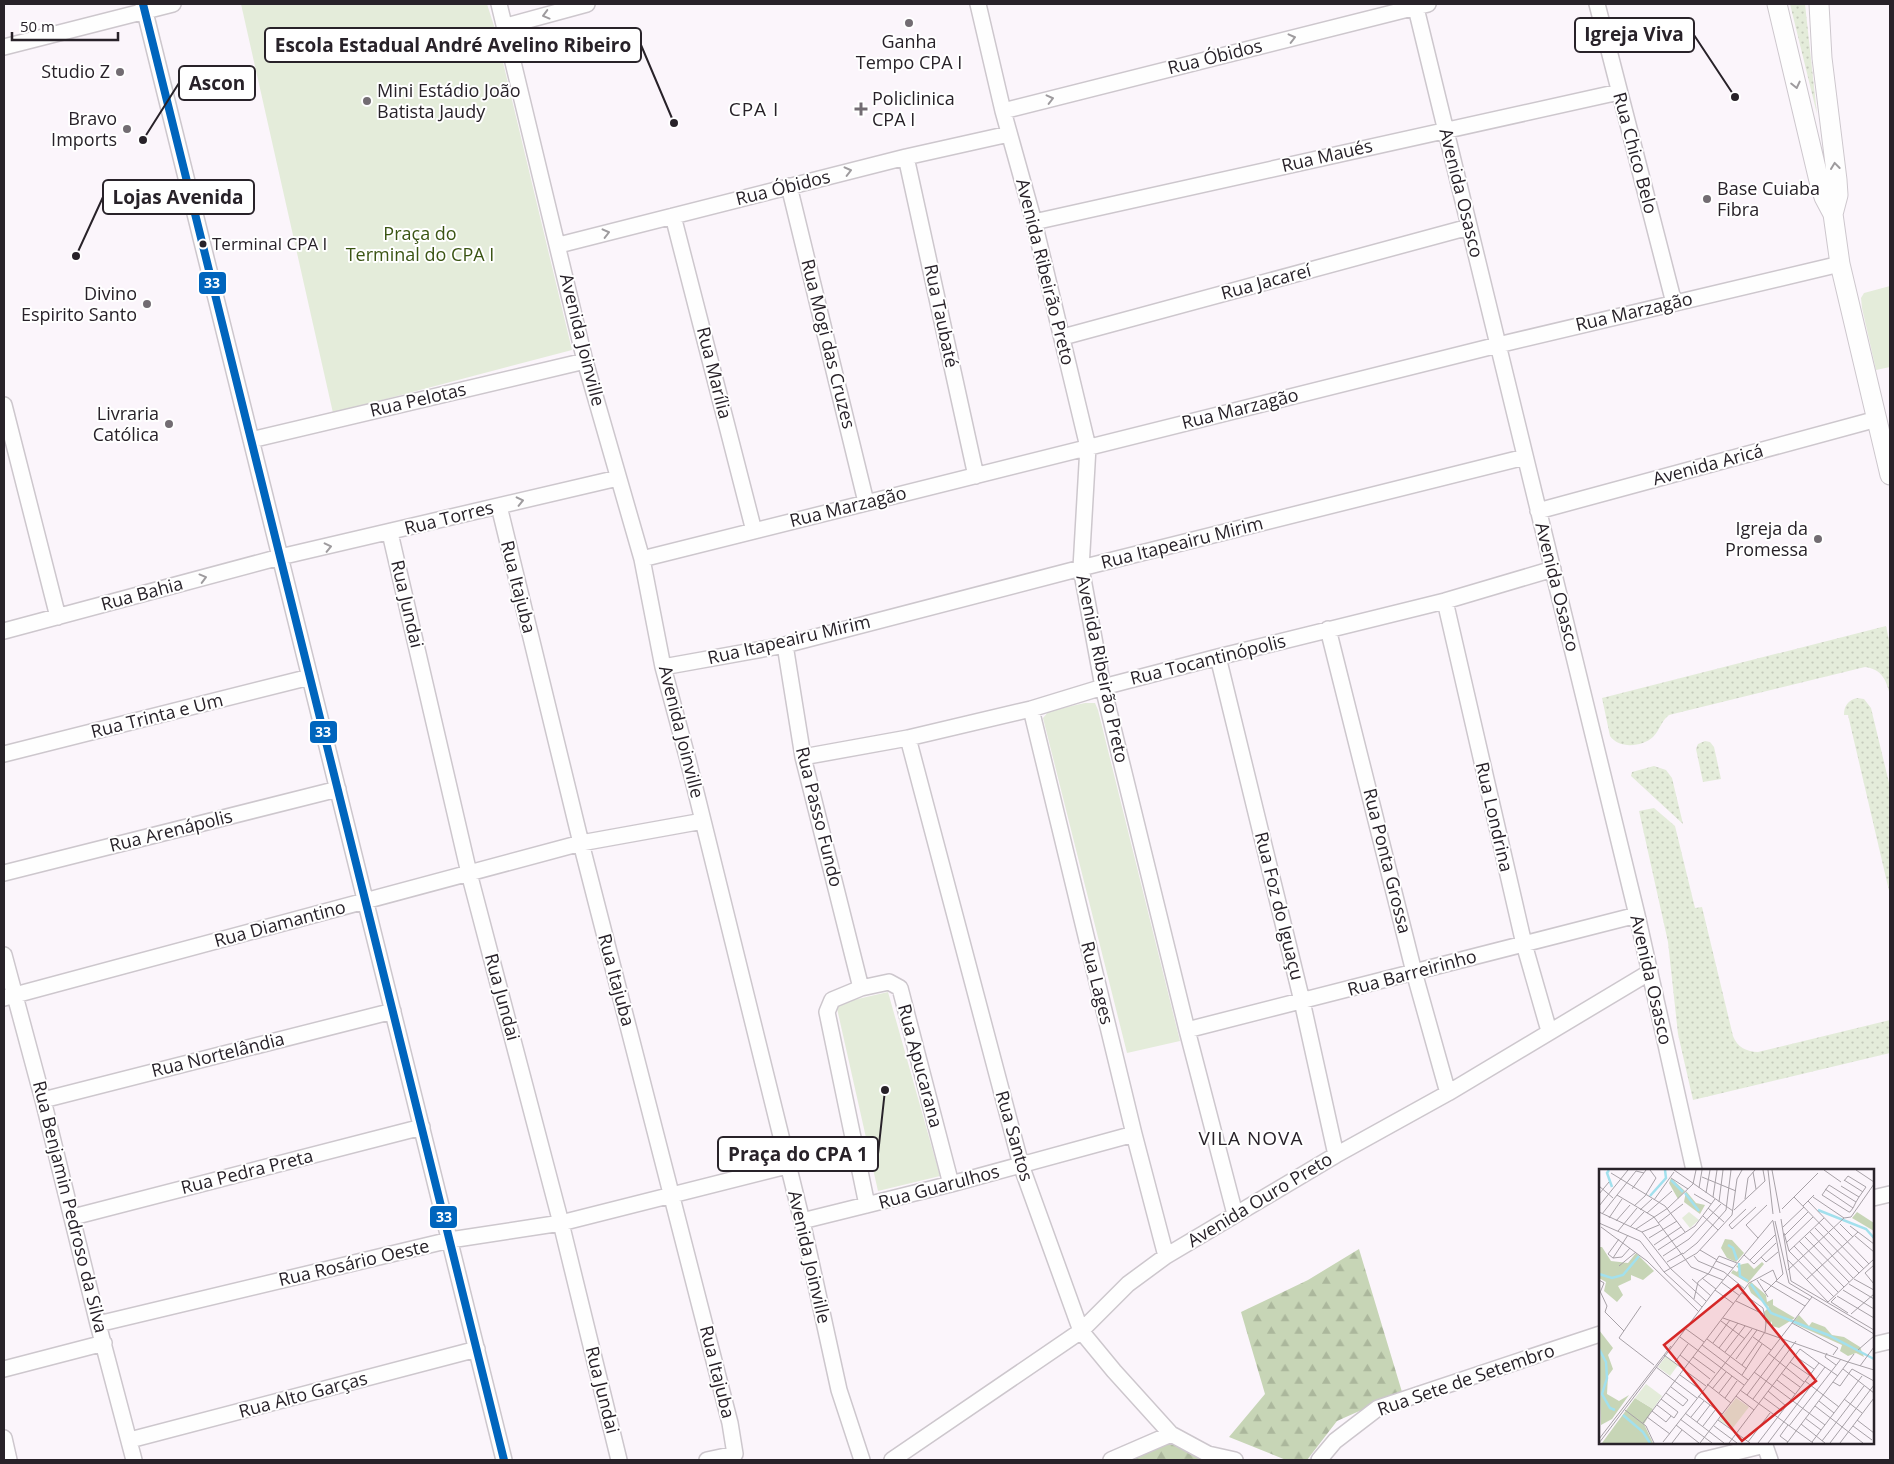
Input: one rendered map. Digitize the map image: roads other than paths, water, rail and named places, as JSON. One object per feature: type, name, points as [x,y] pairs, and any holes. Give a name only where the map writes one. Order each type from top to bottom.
[{"type":"main road","points":[[1777,4],[1820,185],[1833,214],[1840,264],[1890,475]]},
{"type":"main road","points":[[1819,4],[1822,58],[1838,195],[1833,214]]},
{"type":"main road","points":[[1788,51],[1810,59],[1822,58]]},
{"type":"street","points":[[4,46],[144,7],[173,4]]},
{"type":"street","name":"Avenida Joinville","points":[[499,4],[559,245],[585,361],[642,559],[663,667],[802,1221],[839,1390],[862,1460]]},
{"type":"street","points":[[506,26],[587,4]]},
{"type":"street","name":"Avenida Ribeirão Preto","points":[[978,4],[1003,111],[1063,337],[1088,447],[1081,568],[1103,687],[1187,1030],[1235,1214]]},
{"type":"street","name":"Rua Chico Belo","points":[[1597,4],[1674,303]]},
{"type":"street","name":"Rua Óbidos","points":[[1003,111],[1419,5]]},
{"type":"street","name":"Avenida Osasco","points":[[1419,5],[1469,227],[1650,972],[1694,1169]]},
{"type":"street","points":[[144,7],[450,1240],[501,1459]]},
{"type":"street","name":"Rua Maués","points":[[1034,222],[1619,92]]},
{"type":"street","name":"Rua Óbidos","points":[[559,245],[906,157],[1009,134]]},
{"type":"street","name":"Rua Taubaté","points":[[906,157],[976,476]]},
{"type":"street","name":"Rua Mogi das Cruzes","points":[[789,186],[866,502]]},
{"type":"street","name":"Rua Marília","points":[[673,216],[754,531]]},
{"type":"street","name":"Rua Jacareí","points":[[1063,337],[1469,227]]},
{"type":"street","name":"Rua Marzagão","points":[[642,559],[1498,345],[1840,264]]},
{"type":"street","name":"Rua Pelotas","points":[[251,440],[585,361]]},
{"type":"street","points":[[4,406],[58,617]]},
{"type":"street","name":"Avenida Aricá","points":[[1538,511],[1877,419]]},
{"type":"street","name":"Rua Itapeairu Mirim","points":[[663,667],[785,645],[1081,568],[1525,457]]},
{"type":"street","name":"Rua Torres","points":[[280,557],[390,533],[618,478]]},
{"type":"street","name":"Rua Itajuba","points":[[499,506],[581,843],[730,1423],[735,1454],[707,1460]]},
{"type":"street","name":"Rua Jundai","points":[[390,533],[469,872],[561,1223],[619,1460]]},
{"type":"street","name":"Rua Bahia","points":[[4,632],[280,557]]},
{"type":"street","name":"Rua Tocantinópolis","points":[[803,758],[908,738],[1031,709],[1103,687],[1218,657],[1445,601],[1553,569]]},
{"type":"street","name":"Rua Londrina","points":[[1445,601],[1524,944],[1549,1031]]},
{"type":"street","name":"Rua Ponta Grossa","points":[[1328,629],[1414,972],[1448,1093]]},
{"type":"street","name":"Rua Passo Fundo","points":[[785,645],[803,758],[861,988]]},
{"type":"street","name":"Rua Foz do Iguaçu","points":[[1218,657],[1302,1001],[1336,1155]]},
{"type":"street","name":"Rua Trinta e Um","points":[[4,754],[310,677]]},
{"type":"street","name":"Rua Lages","points":[[1031,709],[1134,1134],[1166,1256]]},
{"type":"street","name":"Rua Santos","points":[[908,738],[1021,1165],[1081,1331],[1171,1434],[1208,1454],[1235,1460]]},
{"type":"street","name":"Rua Arenápolis","points":[[4,873],[338,789]]},
{"type":"street","name":"Rua Diamantino","points":[[9,996],[581,843],[703,822]]},
{"type":"street","name":"Rua Barreirinho","points":[[1187,1030],[1636,915]]},
{"type":"street","name":"Rua Benjamin Pedroso da Silva","points":[[4,955],[9,996],[43,1100],[98,1324],[134,1460]]},
{"type":"street","name":"Avenida Ouro Preto","points":[[892,1460],[1081,1331],[1128,1284],[1166,1256],[1336,1155],[1448,1093],[1650,972]]},
{"type":"street","name":"Rua Apucarana","points":[[867,1205],[827,1012],[832,1000],[861,988],[889,982],[900,988],[951,1184]]},
{"type":"street","name":"Rua Nortelândia","points":[[43,1100],[393,1011]]},
{"type":"street","name":"Rua Pedra Preta","points":[[73,1217],[422,1127]]},
{"type":"street","name":"Rua Guarulhos","points":[[802,1221],[951,1184],[1134,1134]]},
{"type":"street","name":"Rua Rosário Oeste","points":[[98,1324],[450,1240],[561,1223],[787,1166]]},
{"type":"street","points":[[1874,1198],[1890,1194]]},
{"type":"street","name":"Rua Sete de Setembro","points":[[1319,1460],[1335,1441],[1378,1408],[1599,1334]]},
{"type":"street","points":[[1874,1345],[1890,1341]]},
{"type":"street","points":[[4,1368],[104,1343]]},
{"type":"street","name":"Rua Alto Garças","points":[[130,1440],[476,1349]]},
{"type":"street","points":[[1111,1460],[1171,1434]]},
{"type":"street","points":[[4,1438],[10,1460]]},
{"type":"street","points":[[1703,1460],[1764,1444],[1770,1460]]},
{"type":"place","name":"Ganha Tempo CPA I","points":[[909,23]]},
{"type":"place","name":"Studio Z","points":[[120,72]]},
{"type":"place","name":"Igreja Viva","points":[[1735,97]]},
{"type":"place","name":"Mini Estádio João Batista Jaudy","points":[[367,101]]},
{"type":"place","name":"Policlinica CPA I","points":[[861,109]]},
{"type":"place","name":"Escola Estadual André Avelino Ribeiro","points":[[674,123]]},
{"type":"place","name":"Bravo Imports","points":[[127,129]]},
{"type":"place","name":"Ascon","points":[[143,140]]},
{"type":"place","name":"Base Cuiaba Fibra","points":[[1707,199]]},
{"type":"place","name":"Terminal CPA I","points":[[203,244]]},
{"type":"place","name":"Lojas Avenida","points":[[76,256]]},
{"type":"place","name":"Divino Espirito Santo","points":[[147,304]]},
{"type":"place","name":"Livraria Católica","points":[[169,424]]},
{"type":"place","name":"Igreja da Promessa","points":[[1818,539]]},
{"type":"place","name":"Praça do CPA 1","points":[[885,1090]]},
{"type":"district","name":"CPA I","points":[[754,109]]},
{"type":"district","name":"VILA NOVA","points":[[1251,1138]]},
{"type":"park label","name":"Praça do Terminal do CPA I","points":[[420,244]]}]
